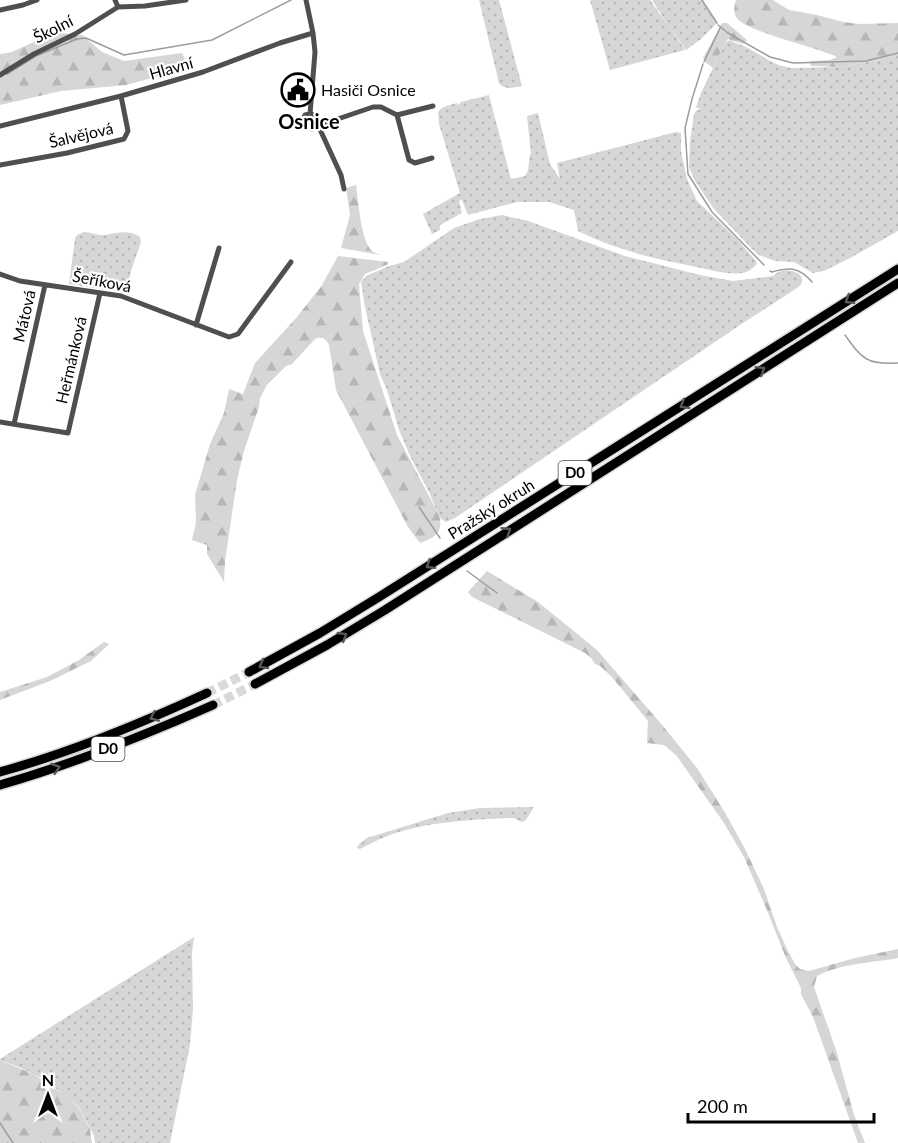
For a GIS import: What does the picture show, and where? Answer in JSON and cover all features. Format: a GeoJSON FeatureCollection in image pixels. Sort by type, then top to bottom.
{"type":"FeatureCollection","features":[{"type":"Feature","properties":{"kind":"highway","name":"Pražský okruh"},"geometry":{"type":"LineString","coordinates":[[249,672],[379,597],[898,269]]}},
{"type":"Feature","properties":{"kind":"highway","name":"Pražský okruh"},"geometry":{"type":"LineString","coordinates":[[255,684],[375,616],[898,284]]}},
{"type":"Feature","properties":{"kind":"highway","name":"D0"},"geometry":{"type":"LineString","coordinates":[[0,772],[51,756],[148,720],[207,693]]}},
{"type":"Feature","properties":{"kind":"highway","name":"D0"},"geometry":{"type":"LineString","coordinates":[[0,785],[92,755],[213,705]]}},
{"type":"Feature","properties":{"kind":"street"},"geometry":{"type":"LineString","coordinates":[[0,10],[37,0]]}},
{"type":"Feature","properties":{"kind":"street"},"geometry":{"type":"LineString","coordinates":[[115,0],[118,8]]}},
{"type":"Feature","properties":{"kind":"street"},"geometry":{"type":"LineString","coordinates":[[306,0],[315,52],[310,114]]}},
{"type":"Feature","properties":{"kind":"street","name":"Školní"},"geometry":{"type":"LineString","coordinates":[[0,75],[118,8],[181,1]]}},
{"type":"Feature","properties":{"kind":"street","name":"Hlavní"},"geometry":{"type":"LineString","coordinates":[[0,126],[121,96],[203,72],[313,33]]}},
{"type":"Feature","properties":{"kind":"street","name":"Šalvějová"},"geometry":{"type":"LineString","coordinates":[[0,165],[67,153],[124,139],[128,131],[121,96]]}},
{"type":"Feature","properties":{"kind":"street"},"geometry":{"type":"LineString","coordinates":[[344,189],[341,176],[317,123],[316,117],[310,114],[305,115],[304,126],[312,129],[317,123],[329,122],[373,108],[381,108],[397,115],[433,106]]}},
{"type":"Feature","properties":{"kind":"street"},"geometry":{"type":"LineString","coordinates":[[397,115],[408,160],[415,163],[432,158]]}},
{"type":"Feature","properties":{"kind":"street"},"geometry":{"type":"LineString","coordinates":[[196,325],[219,248]]}},
{"type":"Feature","properties":{"kind":"street","name":"Šeříková"},"geometry":{"type":"LineString","coordinates":[[0,274],[13,280],[121,296],[229,338],[238,334],[291,262]]}},
{"type":"Feature","properties":{"kind":"street","name":"Mátová"},"geometry":{"type":"LineString","coordinates":[[14,424],[45,285]]}},
{"type":"Feature","properties":{"kind":"street","name":"Heřmánková"},"geometry":{"type":"LineString","coordinates":[[14,424],[68,433],[100,293]]}},
{"type":"Feature","properties":{"kind":"street"},"geometry":{"type":"LineString","coordinates":[[0,422],[14,424]]}},
{"type":"Feature","properties":{"kind":"green space"},"geometry":{"type":"Polygon","coordinates":[[[479,0],[499,0],[522,86],[506,88],[499,83],[479,0]]]}},
{"type":"Feature","properties":{"kind":"green space"},"geometry":{"type":"Polygon","coordinates":[[[590,0],[650,0],[668,25],[652,0],[702,0],[717,23],[686,50],[669,26],[685,50],[610,70],[590,0]]]}},
{"type":"Feature","properties":{"kind":"green space"},"geometry":{"type":"Polygon","coordinates":[[[736,0],[773,0],[789,10],[843,22],[898,23],[898,56],[841,67],[811,66],[810,61],[830,60],[837,57],[767,34],[743,23],[735,14],[736,0]]]}},
{"type":"Feature","properties":{"kind":"green space"},"geometry":{"type":"Polygon","coordinates":[[[722,23],[727,23],[747,40],[743,44],[728,39],[713,68],[703,58],[722,23]]]}},
{"type":"Feature","properties":{"kind":"green space"},"geometry":{"type":"Polygon","coordinates":[[[60,33],[82,35],[102,52],[124,61],[182,53],[189,68],[126,85],[61,91],[0,105],[0,54],[12,52],[60,33]]]}},
{"type":"Feature","properties":{"kind":"green space"},"geometry":{"type":"Polygon","coordinates":[[[730,40],[773,62],[792,68],[841,67],[898,56],[898,231],[824,271],[813,273],[794,262],[775,261],[757,254],[714,209],[695,181],[689,167],[690,142],[694,114],[697,110],[701,110],[696,107],[701,93],[725,43],[730,40]]]}},
{"type":"Feature","properties":{"kind":"green space"},"geometry":{"type":"Polygon","coordinates":[[[489,95],[511,179],[525,176],[527,173],[531,153],[527,116],[538,113],[550,164],[560,179],[557,163],[676,132],[681,133],[681,151],[687,179],[697,201],[737,239],[757,264],[747,272],[719,272],[636,253],[607,244],[578,231],[574,210],[549,202],[517,202],[468,215],[462,200],[459,201],[462,213],[440,225],[440,230],[432,234],[423,214],[460,193],[439,124],[438,112],[446,106],[457,103],[458,105],[461,102],[489,95]]]}},
{"type":"Feature","properties":{"kind":"green space"},"geometry":{"type":"Polygon","coordinates":[[[356,185],[365,239],[372,251],[386,256],[341,248],[350,215],[346,188],[356,185]]]}},
{"type":"Feature","properties":{"kind":"green space"},"geometry":{"type":"Polygon","coordinates":[[[502,215],[528,221],[625,256],[700,275],[733,281],[773,276],[778,272],[790,271],[796,272],[802,279],[797,288],[446,522],[441,519],[399,430],[380,374],[361,282],[366,276],[404,262],[454,228],[480,219],[502,215]]]}},
{"type":"Feature","properties":{"kind":"green space"},"geometry":{"type":"Polygon","coordinates":[[[84,232],[102,235],[127,232],[140,237],[141,242],[126,292],[113,287],[102,289],[69,284],[75,238],[84,232]]]}},
{"type":"Feature","properties":{"kind":"green space"},"geometry":{"type":"Polygon","coordinates":[[[338,256],[388,262],[387,265],[365,274],[359,284],[363,331],[397,435],[439,515],[439,530],[430,539],[420,543],[408,527],[336,390],[329,345],[324,339],[317,338],[292,364],[286,366],[267,385],[260,398],[237,480],[224,582],[207,554],[207,545],[192,540],[196,523],[195,495],[210,444],[224,413],[229,389],[243,394],[255,363],[297,317],[322,285],[338,256]]]}},
{"type":"Feature","properties":{"kind":"green space"},"geometry":{"type":"Polygon","coordinates":[[[487,571],[538,602],[597,650],[697,768],[744,847],[764,889],[788,951],[800,969],[809,971],[898,949],[898,958],[846,966],[817,976],[814,987],[865,1143],[858,1143],[813,1017],[801,994],[801,988],[744,857],[724,823],[676,755],[664,745],[647,743],[648,721],[600,666],[585,653],[472,597],[468,592],[487,571]]]}},
{"type":"Feature","properties":{"kind":"green space"},"geometry":{"type":"Polygon","coordinates":[[[104,642],[109,644],[91,661],[50,681],[0,700],[0,692],[47,677],[79,660],[104,642]]]}},
{"type":"Feature","properties":{"kind":"green space"},"geometry":{"type":"Polygon","coordinates":[[[534,807],[526,820],[522,822],[514,818],[466,820],[432,825],[400,832],[360,849],[357,848],[367,838],[448,813],[480,808],[534,807]]]}},
{"type":"Feature","properties":{"kind":"green space"},"geometry":{"type":"Polygon","coordinates":[[[194,937],[190,1045],[170,1143],[95,1143],[94,1136],[79,1107],[47,1081],[0,1060],[0,1059],[194,937]]]}},
{"type":"Feature","properties":{"kind":"green space"},"geometry":{"type":"Polygon","coordinates":[[[0,1060],[33,1074],[65,1095],[79,1108],[90,1129],[92,1143],[0,1143],[0,1060]]]}},
{"type":"Feature","properties":{"kind":"waterway"},"geometry":{"type":"LineString","coordinates":[[7,74],[36,56],[77,39],[86,38],[124,55],[212,40],[291,0]]}},
{"type":"Feature","properties":{"kind":"waterway"},"geometry":{"type":"LineString","coordinates":[[702,0],[717,23]]}},
{"type":"Feature","properties":{"kind":"waterway"},"geometry":{"type":"LineString","coordinates":[[718,25],[770,57],[793,63],[866,61],[898,53]]}},
{"type":"Feature","properties":{"kind":"waterway"},"geometry":{"type":"LineString","coordinates":[[704,62],[720,28]]}},
{"type":"Feature","properties":{"kind":"waterway"},"geometry":{"type":"LineString","coordinates":[[703,64],[685,128],[688,174],[712,212],[764,265]]}},
{"type":"Feature","properties":{"kind":"waterway"},"geometry":{"type":"LineString","coordinates":[[770,271],[784,269],[798,271],[812,282]]}},
{"type":"Feature","properties":{"kind":"waterway"},"geometry":{"type":"LineString","coordinates":[[845,335],[866,359],[879,363],[898,363]]}},
{"type":"Feature","properties":{"kind":"waterway"},"geometry":{"type":"LineString","coordinates":[[419,507],[440,538]]}},
{"type":"Feature","properties":{"kind":"waterway"},"geometry":{"type":"LineString","coordinates":[[467,571],[497,593]]}},
{"type":"Feature","properties":{"kind":"waterway"},"geometry":{"type":"LineString","coordinates":[[0,1123],[13,1143]]}},
{"type":"Feature","properties":{"kind":"tunnel"},"geometry":{"type":"LineString","coordinates":[[207,693],[249,672]]}},
{"type":"Feature","properties":{"kind":"tunnel"},"geometry":{"type":"LineString","coordinates":[[213,705],[255,684]]}},
{"type":"Feature","properties":{"kind":"place","name":"Hasiči Osnice"},"geometry":{"type":"Point","coordinates":[298,90]}},
{"type":"Feature","properties":{"kind":"district","name":"Osnice"},"geometry":{"type":"Point","coordinates":[309,122]}}]}
